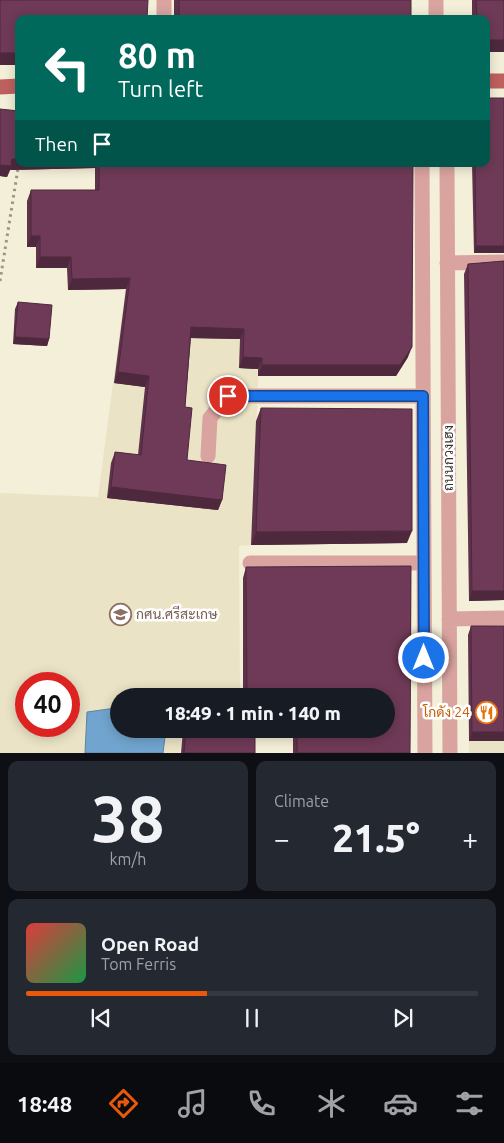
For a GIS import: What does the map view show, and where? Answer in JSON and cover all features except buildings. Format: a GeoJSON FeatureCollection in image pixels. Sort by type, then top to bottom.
{"type":"FeatureCollection","features":[{"type":"Feature","properties":{"kind":"main road"},"geometry":{"type":"LineString","coordinates":[[490,81],[504,81]]}},
{"type":"Feature","properties":{"kind":"main road"},"geometry":{"type":"LineString","coordinates":[[0,86],[15,86]]}},
{"type":"Feature","properties":{"kind":"street"},"geometry":{"type":"LineString","coordinates":[[164,0],[164,15]]}},
{"type":"Feature","properties":{"kind":"street"},"geometry":{"type":"LineString","coordinates":[[436,0],[436,15]]}},
{"type":"Feature","properties":{"kind":"street","name":"ถนนกวงเฮง"},"geometry":{"type":"LineString","coordinates":[[422,167],[425,753]]}},
{"type":"Feature","properties":{"kind":"street","name":"ถนนกวงเฮง"},"geometry":{"type":"LineString","coordinates":[[447,167],[450,753]]}},
{"type":"Feature","properties":{"kind":"street"},"geometry":{"type":"LineString","coordinates":[[447,263],[504,262]]}},
{"type":"Feature","properties":{"kind":"street"},"geometry":{"type":"LineString","coordinates":[[208,456],[210,418],[228,396],[423,396]]}},
{"type":"Feature","properties":{"kind":"street"},"geometry":{"type":"LineString","coordinates":[[250,563],[424,562]]}},
{"type":"Feature","properties":{"kind":"street"},"geometry":{"type":"LineString","coordinates":[[449,619],[504,618]]}},
{"type":"Feature","properties":{"kind":"path"},"geometry":{"type":"LineString","coordinates":[[0,281],[18,167]]}},
{"type":"Feature","properties":{"kind":"shaded area"},"geometry":{"type":"Polygon","coordinates":[[[263,268],[251,545],[239,546],[240,688],[110,688],[110,738],[181,738],[180,753],[0,753],[0,493],[98,497],[126,284],[263,268]]]}},
{"type":"Feature","properties":{"kind":"shaded area"},"geometry":{"type":"Polygon","coordinates":[[[469,741],[504,741],[504,753],[469,753],[469,741]]]}},
{"type":"Feature","properties":{"kind":"water"},"geometry":{"type":"Polygon","coordinates":[[[110,709],[110,738],[165,738],[163,753],[85,753],[87,712],[110,709]]]}},
{"type":"Feature","properties":{"kind":"place","name":"กศน.ศรีสะเกษ"},"geometry":{"type":"Point","coordinates":[120,614]}},
{"type":"Feature","properties":{"kind":"place","name":"โกดัง 24"},"geometry":{"type":"Point","coordinates":[486,712]}},
{"type":"Feature","properties":{"kind":"route"},"geometry":{"type":"LineString","coordinates":[[228,396],[423,396],[424,658]]}}]}
